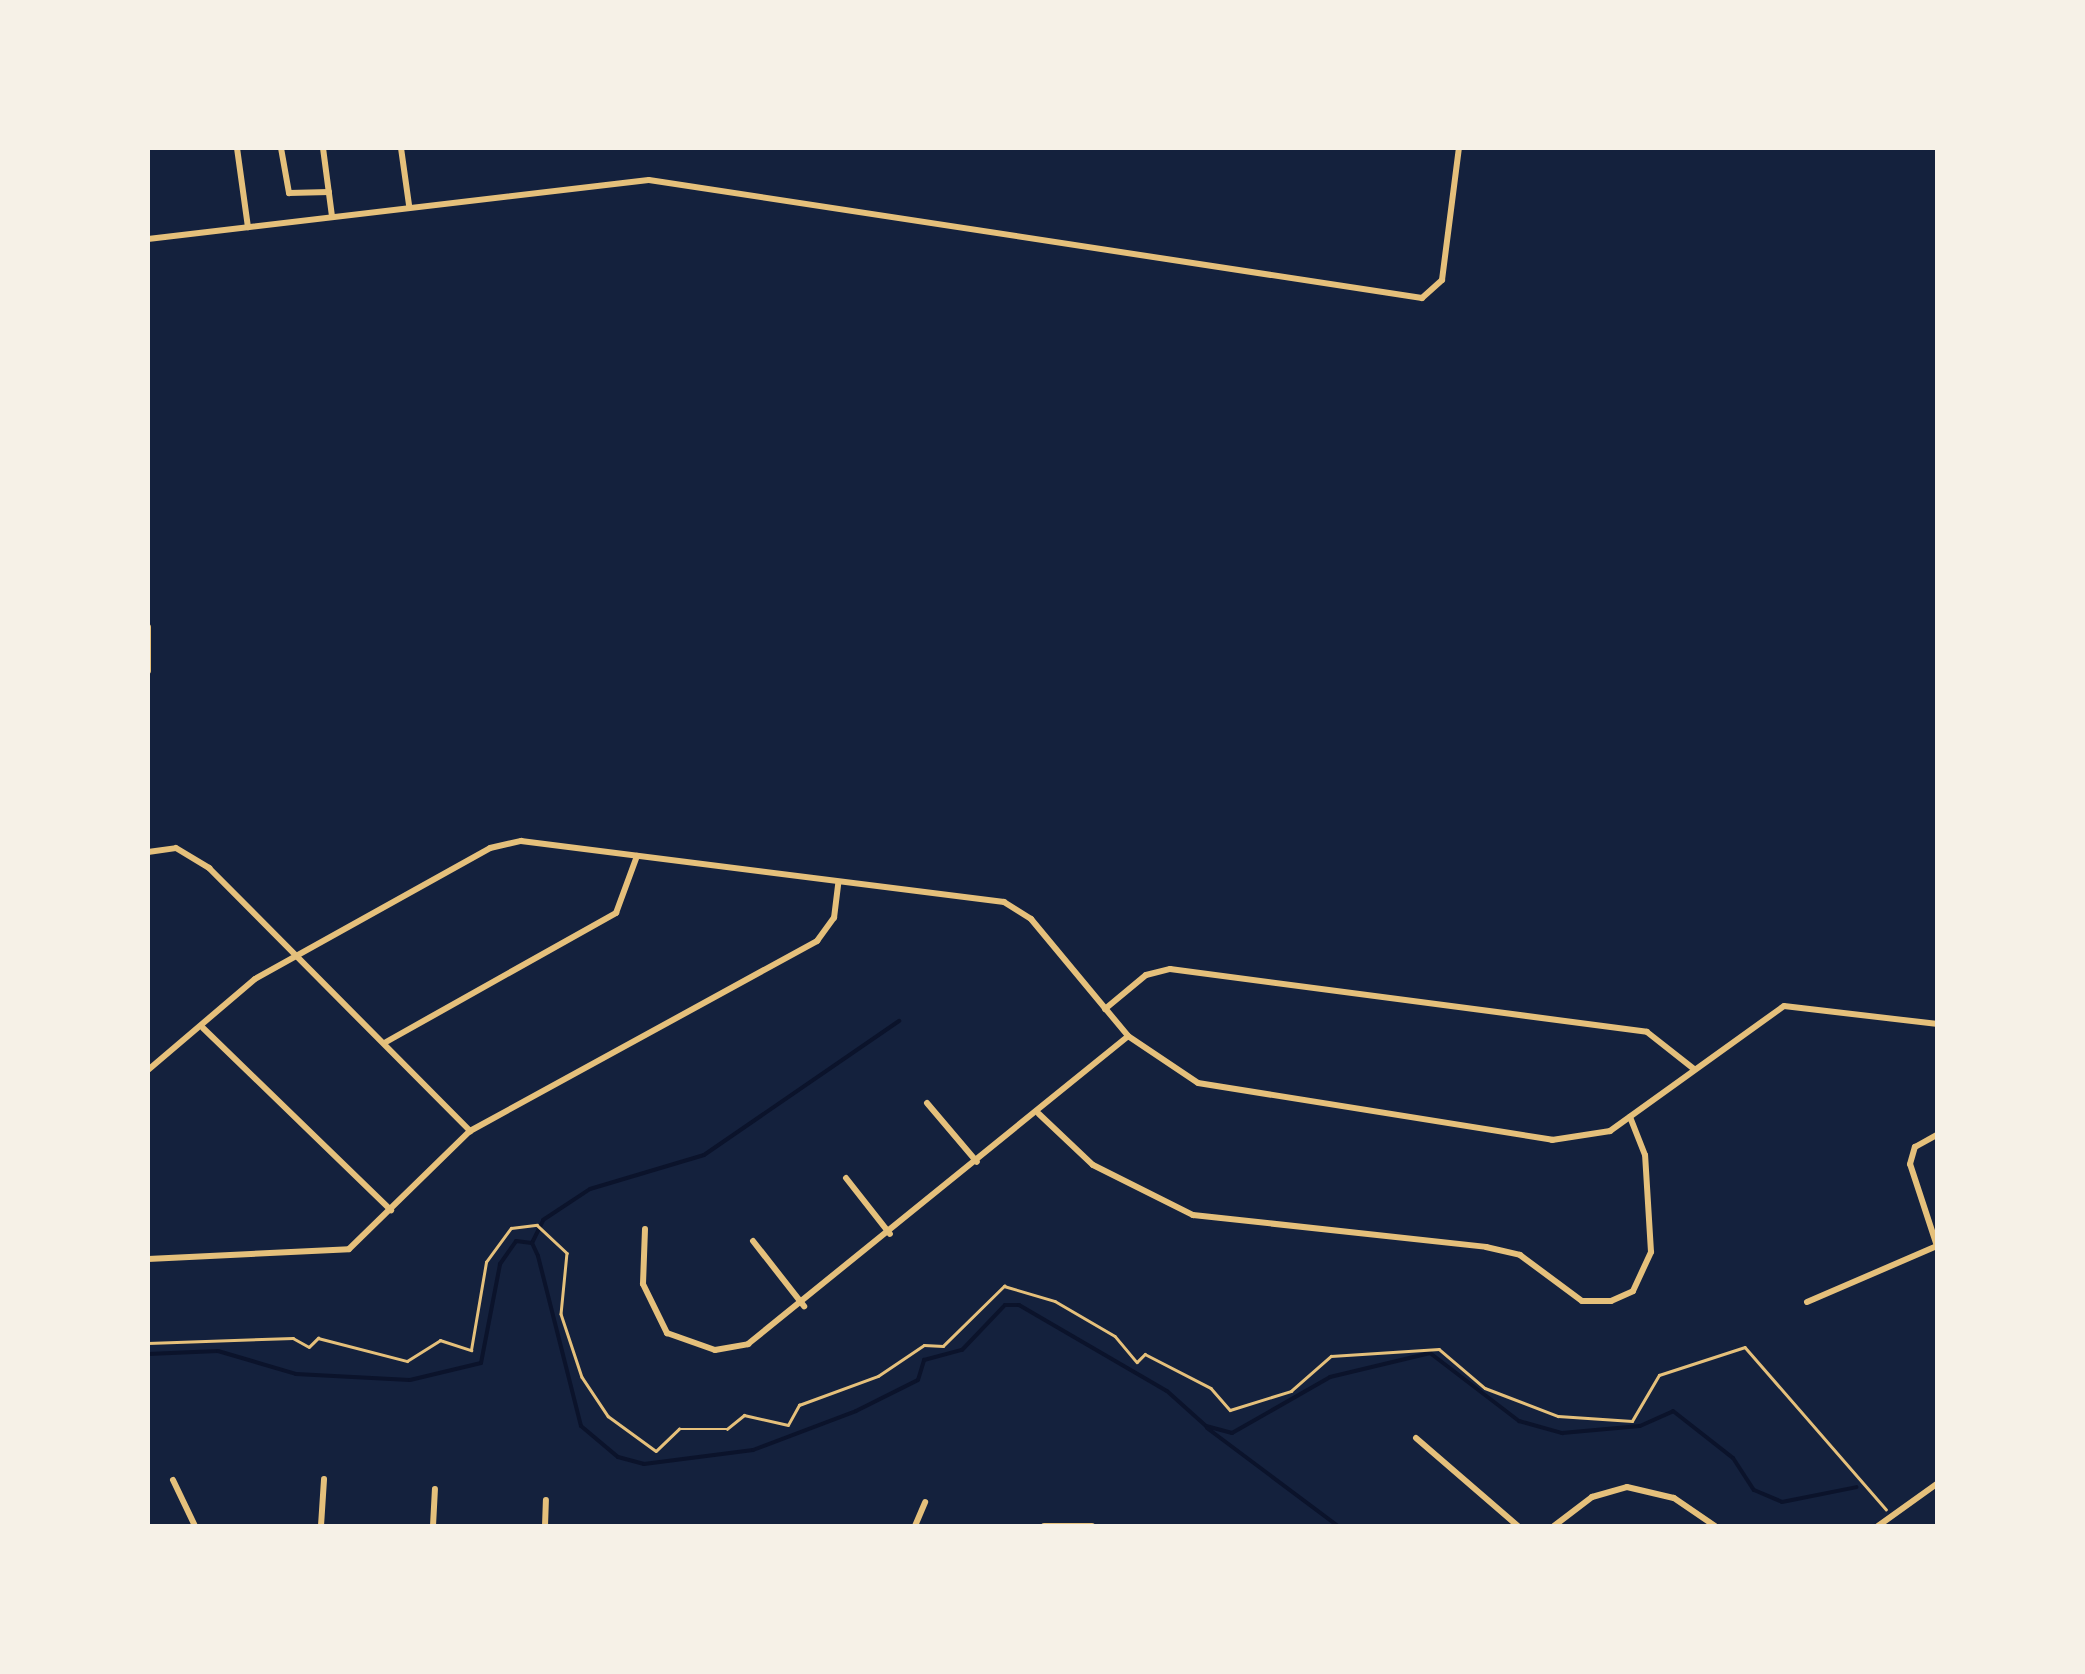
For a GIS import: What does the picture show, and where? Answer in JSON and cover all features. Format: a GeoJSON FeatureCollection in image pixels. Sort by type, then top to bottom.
{"type":"FeatureCollection","features":[{"type":"Feature","properties":{"kind":"street"},"geometry":{"type":"LineString","coordinates":[[237,148],[248,227]]}},
{"type":"Feature","properties":{"kind":"street"},"geometry":{"type":"LineString","coordinates":[[280,148],[290,192],[329,192]]}},
{"type":"Feature","properties":{"kind":"street"},"geometry":{"type":"LineString","coordinates":[[323,148],[332,216]]}},
{"type":"Feature","properties":{"kind":"street"},"geometry":{"type":"LineString","coordinates":[[400,148],[409,205]]}},
{"type":"Feature","properties":{"kind":"street"},"geometry":{"type":"LineString","coordinates":[[148,238],[649,180],[1389,296],[1429,296],[1442,280],[1460,148]]}},
{"type":"Feature","properties":{"kind":"street"},"geometry":{"type":"LineString","coordinates":[[148,627],[148,670]]}},
{"type":"Feature","properties":{"kind":"street"},"geometry":{"type":"LineString","coordinates":[[148,1070],[298,954],[512,841],[1004,902],[1031,918],[1128,1036],[1160,1063],[1238,1096],[1552,1140],[1598,1136],[1784,1006],[1938,1024]]}},
{"type":"Feature","properties":{"kind":"street"},"geometry":{"type":"LineString","coordinates":[[148,852],[194,856],[298,954],[470,1131]]}},
{"type":"Feature","properties":{"kind":"street"},"geometry":{"type":"LineString","coordinates":[[386,1042],[616,913],[637,856]]}},
{"type":"Feature","properties":{"kind":"street"},"geometry":{"type":"LineString","coordinates":[[148,1259],[334,1254],[363,1241],[470,1131],[810,946],[834,918],[838,883]]}},
{"type":"Feature","properties":{"kind":"street"},"geometry":{"type":"LineString","coordinates":[[1105,1009],[1146,974],[1170,969],[1646,1032],[1694,1069]]}},
{"type":"Feature","properties":{"kind":"street"},"geometry":{"type":"LineString","coordinates":[[204,1028],[391,1210]]}},
{"type":"Feature","properties":{"kind":"street"},"geometry":{"type":"LineString","coordinates":[[646,1229],[644,1284],[667,1333],[684,1343],[748,1344],[804,1306],[1128,1036]]}},
{"type":"Feature","properties":{"kind":"street"},"geometry":{"type":"LineString","coordinates":[[926,1103],[977,1162]]}},
{"type":"Feature","properties":{"kind":"street"},"geometry":{"type":"LineString","coordinates":[[1038,1114],[1093,1165],[1193,1215],[1486,1247],[1520,1256],[1582,1300],[1611,1301],[1632,1291],[1651,1252],[1645,1155],[1630,1117]]}},
{"type":"Feature","properties":{"kind":"street"},"geometry":{"type":"LineString","coordinates":[[1807,1302],[1937,1247],[1910,1164],[1915,1147],[1938,1134]]}},
{"type":"Feature","properties":{"kind":"street"},"geometry":{"type":"LineString","coordinates":[[846,1178],[890,1234]]}},
{"type":"Feature","properties":{"kind":"street"},"geometry":{"type":"LineString","coordinates":[[753,1241],[804,1306]]}},
{"type":"Feature","properties":{"kind":"street"},"geometry":{"type":"LineString","coordinates":[[1416,1438],[1518,1526]]}},
{"type":"Feature","properties":{"kind":"street"},"geometry":{"type":"LineString","coordinates":[[321,1526],[324,1479]]}},
{"type":"Feature","properties":{"kind":"street"},"geometry":{"type":"LineString","coordinates":[[174,1480],[195,1526]]}},
{"type":"Feature","properties":{"kind":"street"},"geometry":{"type":"LineString","coordinates":[[1878,1526],[1938,1483]]}},
{"type":"Feature","properties":{"kind":"street"},"geometry":{"type":"LineString","coordinates":[[1554,1526],[1592,1497],[1627,1487],[1674,1498],[1715,1526]]}},
{"type":"Feature","properties":{"kind":"street"},"geometry":{"type":"LineString","coordinates":[[433,1526],[436,1489]]}},
{"type":"Feature","properties":{"kind":"street"},"geometry":{"type":"LineString","coordinates":[[545,1526],[546,1500]]}},
{"type":"Feature","properties":{"kind":"street"},"geometry":{"type":"LineString","coordinates":[[915,1526],[925,1502]]}},
{"type":"Feature","properties":{"kind":"street"},"geometry":{"type":"LineString","coordinates":[[1044,1526],[1092,1526]]}},
{"type":"Feature","properties":{"kind":"path"},"geometry":{"type":"LineString","coordinates":[[148,1343],[294,1338],[309,1348],[318,1338],[407,1361],[440,1340],[471,1350],[486,1262],[511,1228],[537,1225],[541,1238],[567,1253],[561,1314],[582,1377],[608,1416],[656,1452],[679,1428],[727,1429],[744,1416],[788,1425],[799,1405],[878,1376],[924,1344],[943,1346],[1004,1286],[1055,1300],[1115,1336],[1137,1362],[1145,1354],[1211,1388],[1230,1410],[1291,1391],[1331,1356],[1439,1349],[1485,1388],[1558,1416],[1632,1421],[1659,1376],[1745,1347],[1891,1514]]}},
{"type":"Feature","properties":{"kind":"waterway"},"geometry":{"type":"LineString","coordinates":[[532,1243],[543,1220],[590,1189],[704,1155],[899,1021]]}},
{"type":"Feature","properties":{"kind":"waterway"},"geometry":{"type":"LineString","coordinates":[[148,1354],[218,1351],[296,1374],[410,1380],[481,1363],[500,1264],[516,1241],[532,1243],[538,1256],[581,1426],[618,1457],[644,1464],[753,1450],[856,1411],[918,1380],[924,1360],[962,1350],[1005,1305],[1019,1305],[1167,1391],[1206,1426],[1232,1433],[1330,1377],[1430,1353],[1519,1421],[1562,1433],[1640,1426],[1673,1411],[1733,1458],[1754,1490],[1782,1502],[1857,1487]]}},
{"type":"Feature","properties":{"kind":"waterway"},"geometry":{"type":"LineString","coordinates":[[1207,1428],[1338,1526]]}}]}
